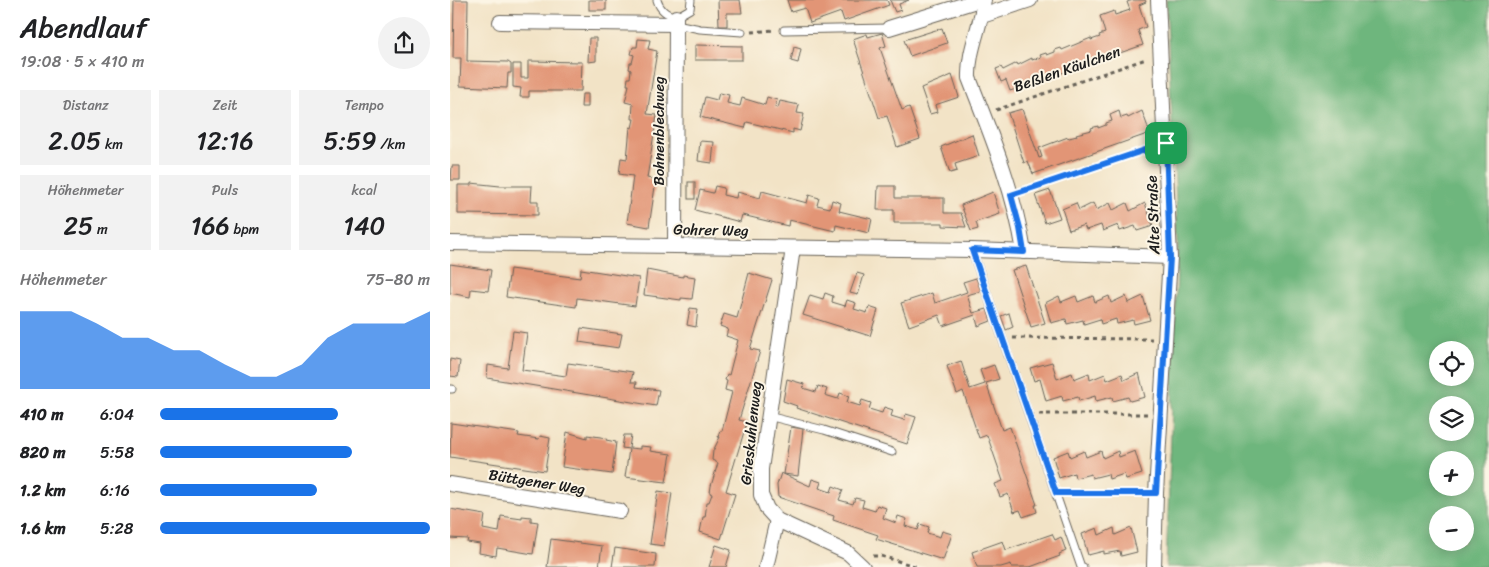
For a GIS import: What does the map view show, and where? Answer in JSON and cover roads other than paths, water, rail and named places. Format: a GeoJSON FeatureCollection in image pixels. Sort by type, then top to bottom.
{"type":"FeatureCollection","features":[{"type":"Feature","properties":{"kind":"street"},"geometry":{"type":"LineString","coordinates":[[888,28],[979,0]]}},
{"type":"Feature","properties":{"kind":"street"},"geometry":{"type":"LineString","coordinates":[[984,0],[982,16],[969,61],[969,78],[1011,195],[1024,252]]}},
{"type":"Feature","properties":{"kind":"street"},"geometry":{"type":"LineString","coordinates":[[982,16],[1030,0]]}},
{"type":"Feature","properties":{"kind":"street","name":"Alte Straße"},"geometry":{"type":"LineString","coordinates":[[1154,567],[1156,493],[1170,257],[1158,0]]}},
{"type":"Feature","properties":{"kind":"street"},"geometry":{"type":"LineString","coordinates":[[500,22],[676,20]]}},
{"type":"Feature","properties":{"kind":"street","name":"Bohnenblechweg"},"geometry":{"type":"LineString","coordinates":[[675,246],[676,20]]}},
{"type":"Feature","properties":{"kind":"street","name":"Gohrer Weg"},"geometry":{"type":"LineString","coordinates":[[450,243],[972,250],[1170,257]]}},
{"type":"Feature","properties":{"kind":"street","name":"Grieskuhlenweg"},"geometry":{"type":"LineString","coordinates":[[776,520],[767,509],[761,495],[760,469],[793,248]]}},
{"type":"Feature","properties":{"kind":"street","name":"Büttgener Weg"},"geometry":{"type":"LineString","coordinates":[[450,484],[620,511]]}},
{"type":"Feature","properties":{"kind":"street"},"geometry":{"type":"LineString","coordinates":[[766,567],[776,520],[848,553],[863,566]]}},
{"type":"Feature","properties":{"kind":"lane"},"geometry":{"type":"LineString","coordinates":[[658,0],[661,9],[676,20],[700,29],[742,32]]}},
{"type":"Feature","properties":{"kind":"lane"},"geometry":{"type":"LineString","coordinates":[[676,20],[690,9],[691,0]]}},
{"type":"Feature","properties":{"kind":"lane"},"geometry":{"type":"LineString","coordinates":[[784,30],[888,28]]}},
{"type":"Feature","properties":{"kind":"lane"},"geometry":{"type":"LineString","coordinates":[[972,250],[1082,567]]}},
{"type":"Feature","properties":{"kind":"lane"},"geometry":{"type":"LineString","coordinates":[[768,416],[824,430],[892,452]]}}]}
